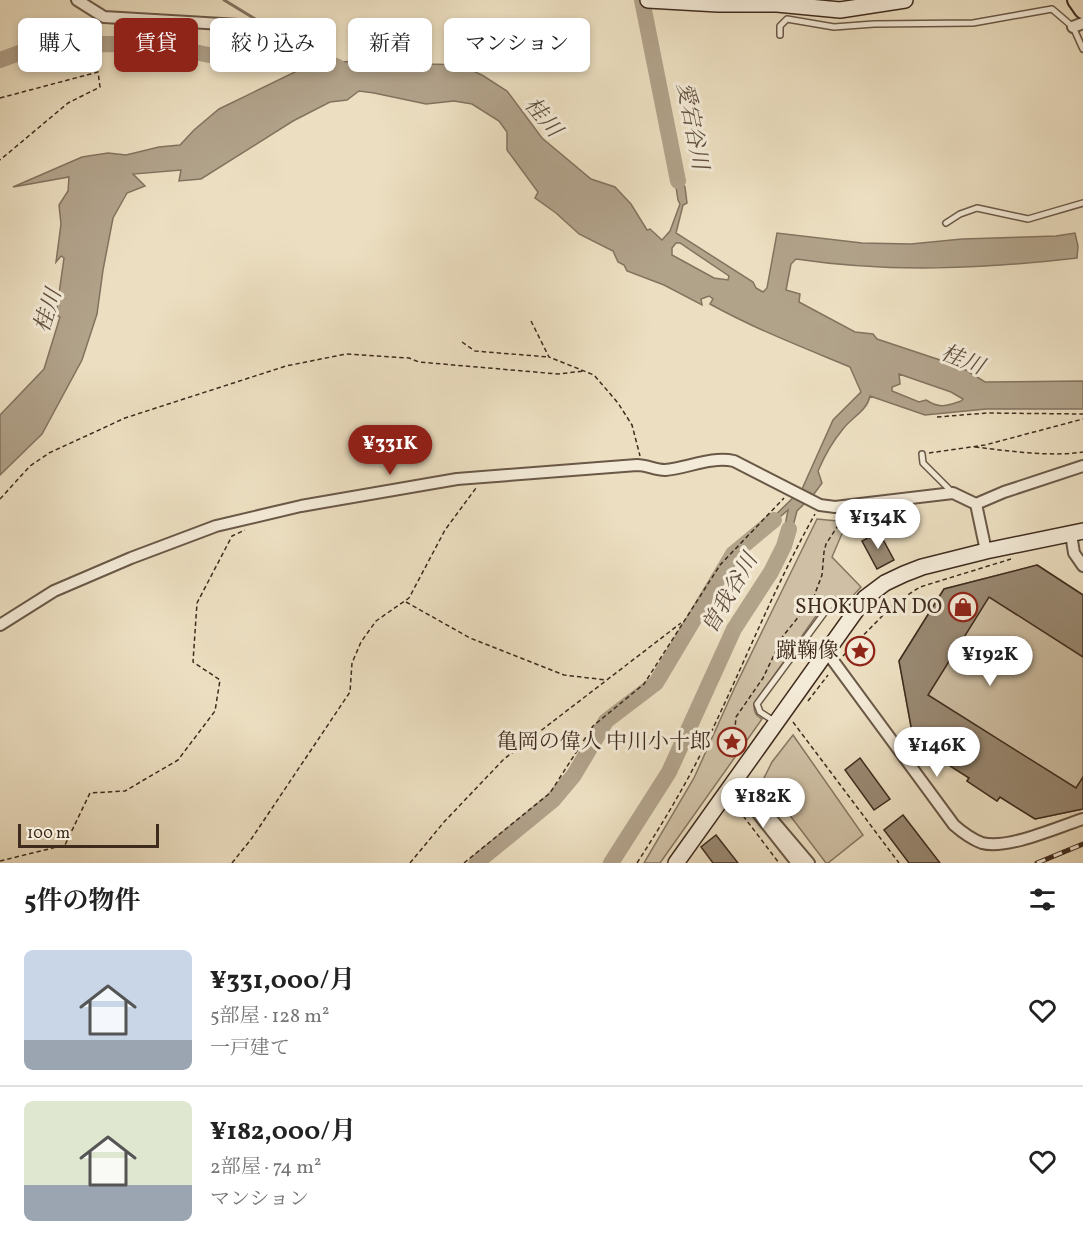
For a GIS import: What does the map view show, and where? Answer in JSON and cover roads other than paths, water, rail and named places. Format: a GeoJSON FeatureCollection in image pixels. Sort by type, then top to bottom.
{"type":"FeatureCollection","features":[{"type":"Feature","properties":{"kind":"main road"},"geometry":{"type":"LineString","coordinates":[[1077,0],[1083,10]]}},
{"type":"Feature","properties":{"kind":"street"},"geometry":{"type":"LineString","coordinates":[[76,0],[104,17],[210,23]]}},
{"type":"Feature","properties":{"kind":"street"},"geometry":{"type":"LineString","coordinates":[[652,0],[718,4],[776,2],[840,10],[905,0]]}},
{"type":"Feature","properties":{"kind":"street"},"geometry":{"type":"LineString","coordinates":[[0,625],[54,591],[130,558],[216,526],[301,506],[457,479],[643,465],[656,470],[722,458],[734,461],[817,504],[835,507],[953,493],[976,504],[1004,492],[1083,466]]}},
{"type":"Feature","properties":{"kind":"street"},"geometry":{"type":"LineString","coordinates":[[976,504],[986,551]]}},
{"type":"Feature","properties":{"kind":"street"},"geometry":{"type":"LineString","coordinates":[[680,861],[736,777],[865,598],[885,583],[904,574],[986,551],[1077,532],[1074,554],[1083,566]]}},
{"type":"Feature","properties":{"kind":"street"},"geometry":{"type":"LineString","coordinates":[[826,651],[954,825],[962,832],[981,842],[1000,844],[1083,819]]}},
{"type":"Feature","properties":{"kind":"street"},"geometry":{"type":"LineString","coordinates":[[736,777],[740,791],[797,863]]}},
{"type":"Feature","properties":{"kind":"street"},"geometry":{"type":"LineString","coordinates":[[736,777],[809,863]]}},
{"type":"Feature","properties":{"kind":"lane"},"geometry":{"type":"LineString","coordinates":[[780,34],[780,26],[788,19],[834,27],[973,23],[1052,9],[1078,25],[1083,49]]}},
{"type":"Feature","properties":{"kind":"lane"},"geometry":{"type":"LineString","coordinates":[[840,10],[855,25]]}},
{"type":"Feature","properties":{"kind":"lane"},"geometry":{"type":"LineString","coordinates":[[946,223],[960,214],[977,208],[1028,219],[1083,203]]}},
{"type":"Feature","properties":{"kind":"lane"},"geometry":{"type":"LineString","coordinates":[[922,454],[922,463],[953,493]]}},
{"type":"Feature","properties":{"kind":"lane"},"geometry":{"type":"LineString","coordinates":[[775,722],[759,712],[757,704],[833,601],[838,600],[855,612]]}},
{"type":"Feature","properties":{"kind":"waterway"},"geometry":{"type":"LineString","coordinates":[[224,0],[253,18]]}},
{"type":"Feature","properties":{"kind":"waterway","name":"愛宕谷川"},"geometry":{"type":"LineString","coordinates":[[642,0],[678,181]]}},
{"type":"Feature","properties":{"kind":"waterway"},"geometry":{"type":"LineString","coordinates":[[0,60],[41,45],[160,45],[209,55],[322,60],[338,67]]}},
{"type":"Feature","properties":{"kind":"waterway"},"geometry":{"type":"LineString","coordinates":[[476,863],[553,800],[574,775],[606,721],[656,683],[733,554],[774,520]]}},
{"type":"Feature","properties":{"kind":"waterway","name":"曽我谷川"},"geometry":{"type":"LineString","coordinates":[[611,863],[669,772],[734,629],[771,572],[784,546],[789,529]]}},
{"type":"Feature","properties":{"kind":"railway"},"geometry":{"type":"LineString","coordinates":[[1037,863],[1083,844]]}},
{"type":"Feature","properties":{"kind":"place","name":"SHOKUPAN DO"},"geometry":{"type":"Point","coordinates":[963,607]}},
{"type":"Feature","properties":{"kind":"place","name":"蹴鞠像"},"geometry":{"type":"Point","coordinates":[860,651]}},
{"type":"Feature","properties":{"kind":"place","name":"亀岡の偉人 中川小十郎"},"geometry":{"type":"Point","coordinates":[732,742]}},
{"type":"Feature","properties":{"kind":"water label","name":"桂川"},"geometry":{"type":"Point","coordinates":[542,118]}},
{"type":"Feature","properties":{"kind":"water label","name":"桂川"},"geometry":{"type":"Point","coordinates":[49,311]}},
{"type":"Feature","properties":{"kind":"water label","name":"桂川"},"geometry":{"type":"Point","coordinates":[962,361]}}]}
